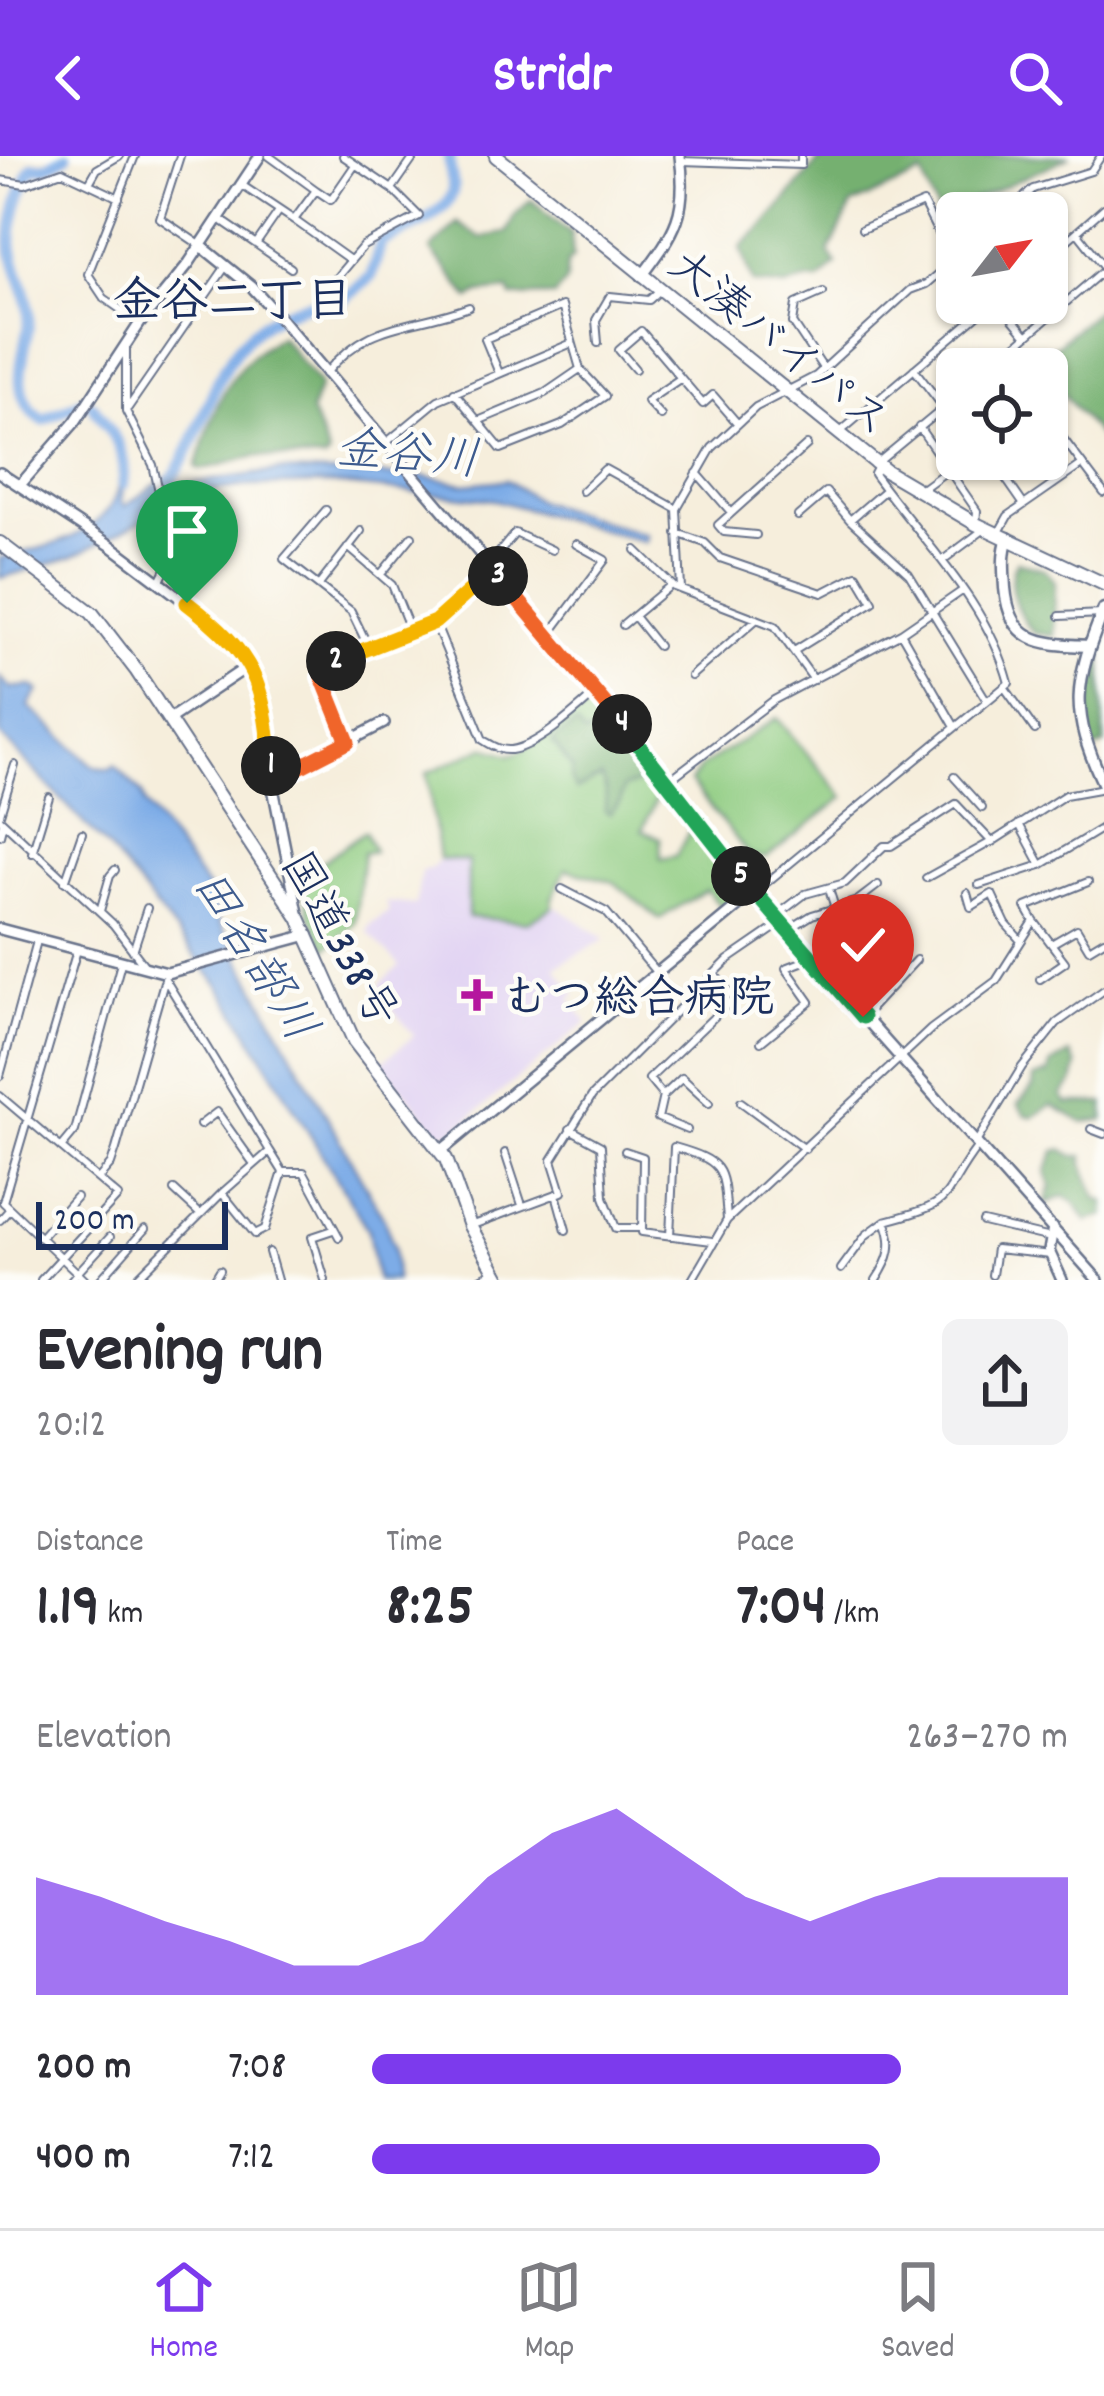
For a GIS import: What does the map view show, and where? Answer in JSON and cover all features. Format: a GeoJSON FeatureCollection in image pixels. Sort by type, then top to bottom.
{"type":"FeatureCollection","features":[{"type":"Feature","properties":{"kind":"highway","name":"大湊バイパス"},"geometry":{"type":"LineString","coordinates":[[500,157],[877,465],[992,532],[1104,584]]}},
{"type":"Feature","properties":{"kind":"highway","name":"国道338号"},"geometry":{"type":"LineString","coordinates":[[6,547],[92,614],[114,638],[299,918],[354,1042],[441,1151],[470,1226],[497,1276]]}},
{"type":"Feature","properties":{"kind":"main road"},"geometry":{"type":"LineString","coordinates":[[992,532],[1004,548],[1006,603],[1018,629],[1038,642],[1089,646]]}},
{"type":"Feature","properties":{"kind":"main road"},"geometry":{"type":"LineString","coordinates":[[1103,611],[1083,666],[1078,711],[1083,737],[1103,779]]}},
{"type":"Feature","properties":{"kind":"street"},"geometry":{"type":"LineString","coordinates":[[89,183],[97,169],[119,156]]}},
{"type":"Feature","properties":{"kind":"street"},"geometry":{"type":"LineString","coordinates":[[135,156],[88,274],[104,298],[140,323]]}},
{"type":"Feature","properties":{"kind":"street"},"geometry":{"type":"LineString","coordinates":[[180,156],[160,218],[226,265],[275,312],[596,693],[754,893],[1098,1280]]}},
{"type":"Feature","properties":{"kind":"street"},"geometry":{"type":"LineString","coordinates":[[20,485],[75,422],[140,323],[265,156],[331,200],[368,156]]}},
{"type":"Feature","properties":{"kind":"street"},"geometry":{"type":"LineString","coordinates":[[326,290],[363,246],[419,215],[392,189],[343,156]]}},
{"type":"Feature","properties":{"kind":"street"},"geometry":{"type":"LineString","coordinates":[[392,189],[415,156]]}},
{"type":"Feature","properties":{"kind":"street"},"geometry":{"type":"LineString","coordinates":[[642,276],[669,242],[681,214],[680,158],[801,165],[801,156]]}},
{"type":"Feature","properties":{"kind":"street"},"geometry":{"type":"LineString","coordinates":[[1030,192],[1091,171],[1103,159]]}},
{"type":"Feature","properties":{"kind":"street"},"geometry":{"type":"LineString","coordinates":[[0,179],[25,184],[62,171],[119,198]]}},
{"type":"Feature","properties":{"kind":"street"},"geometry":{"type":"LineString","coordinates":[[241,184],[351,261]]}},
{"type":"Feature","properties":{"kind":"street"},"geometry":{"type":"LineString","coordinates":[[294,220],[316,190]]}},
{"type":"Feature","properties":{"kind":"street"},"geometry":{"type":"LineString","coordinates":[[862,229],[923,202],[936,229]]}},
{"type":"Feature","properties":{"kind":"street"},"geometry":{"type":"LineString","coordinates":[[1068,239],[1104,208]]}},
{"type":"Feature","properties":{"kind":"street"},"geometry":{"type":"LineString","coordinates":[[256,244],[279,211]]}},
{"type":"Feature","properties":{"kind":"street"},"geometry":{"type":"LineString","coordinates":[[218,218],[290,268]]}},
{"type":"Feature","properties":{"kind":"street"},"geometry":{"type":"LineString","coordinates":[[1011,348],[1104,268],[1076,232]]}},
{"type":"Feature","properties":{"kind":"street"},"geometry":{"type":"LineString","coordinates":[[126,411],[226,265]]}},
{"type":"Feature","properties":{"kind":"street"},"geometry":{"type":"LineString","coordinates":[[681,589],[677,509],[712,448],[756,407],[789,393],[824,368],[910,290],[936,275]]}},
{"type":"Feature","properties":{"kind":"street"},"geometry":{"type":"LineString","coordinates":[[598,343],[596,320],[610,296],[649,301],[660,290]]}},
{"type":"Feature","properties":{"kind":"street"},"geometry":{"type":"LineString","coordinates":[[823,292],[796,304],[793,323],[824,368]]}},
{"type":"Feature","properties":{"kind":"street"},"geometry":{"type":"LineString","coordinates":[[454,392],[501,449],[562,425],[605,396],[580,369],[562,306],[485,339],[499,373]]}},
{"type":"Feature","properties":{"kind":"street"},"geometry":{"type":"LineString","coordinates":[[325,374],[338,358],[376,332],[469,307]]}},
{"type":"Feature","properties":{"kind":"street"},"geometry":{"type":"LineString","coordinates":[[838,434],[969,324]]}},
{"type":"Feature","properties":{"kind":"street"},"geometry":{"type":"LineString","coordinates":[[1015,324],[1026,335]]}},
{"type":"Feature","properties":{"kind":"street"},"geometry":{"type":"LineString","coordinates":[[635,369],[619,350],[641,332],[703,404],[713,395],[738,424]]}},
{"type":"Feature","properties":{"kind":"street"},"geometry":{"type":"LineString","coordinates":[[384,445],[437,400],[572,343]]}},
{"type":"Feature","properties":{"kind":"street"},"geometry":{"type":"LineString","coordinates":[[126,345],[126,411],[156,480],[171,559],[159,583]]}},
{"type":"Feature","properties":{"kind":"street"},"geometry":{"type":"LineString","coordinates":[[478,421],[544,393],[580,369]]}},
{"type":"Feature","properties":{"kind":"street"},"geometry":{"type":"LineString","coordinates":[[914,369],[936,398]]}},
{"type":"Feature","properties":{"kind":"street"},"geometry":{"type":"LineString","coordinates":[[662,416],[647,401],[680,378]]}},
{"type":"Feature","properties":{"kind":"street"},"geometry":{"type":"LineString","coordinates":[[441,1151],[1009,683],[1000,650],[963,590],[874,474],[877,465],[936,415]]}},
{"type":"Feature","properties":{"kind":"street"},"geometry":{"type":"LineString","coordinates":[[920,428],[936,451]]}},
{"type":"Feature","properties":{"kind":"street"},"geometry":{"type":"LineString","coordinates":[[756,535],[719,529],[730,511],[807,445]]}},
{"type":"Feature","properties":{"kind":"street"},"geometry":{"type":"LineString","coordinates":[[1068,448],[1104,493]]}},
{"type":"Feature","properties":{"kind":"street"},"geometry":{"type":"LineString","coordinates":[[943,560],[992,532],[1080,466]]}},
{"type":"Feature","properties":{"kind":"street"},"geometry":{"type":"LineString","coordinates":[[582,491],[605,469],[677,509]]}},
{"type":"Feature","properties":{"kind":"street"},"geometry":{"type":"LineString","coordinates":[[0,473],[110,545],[220,628],[250,665],[265,711],[272,781],[299,918]]}},
{"type":"Feature","properties":{"kind":"street"},"geometry":{"type":"LineString","coordinates":[[697,473],[730,511]]}},
{"type":"Feature","properties":{"kind":"street"},"geometry":{"type":"LineString","coordinates":[[917,492],[936,479]]}},
{"type":"Feature","properties":{"kind":"street"},"geometry":{"type":"LineString","coordinates":[[956,480],[992,532]]}},
{"type":"Feature","properties":{"kind":"street"},"geometry":{"type":"LineString","coordinates":[[1007,480],[1024,505]]}},
{"type":"Feature","properties":{"kind":"street"},"geometry":{"type":"LineString","coordinates":[[1051,480],[1054,484]]}},
{"type":"Feature","properties":{"kind":"street"},"geometry":{"type":"LineString","coordinates":[[850,520],[885,490]]}},
{"type":"Feature","properties":{"kind":"street"},"geometry":{"type":"LineString","coordinates":[[798,516],[826,492],[909,574],[987,701]]}},
{"type":"Feature","properties":{"kind":"street"},"geometry":{"type":"LineString","coordinates":[[326,510],[284,559],[355,615],[369,648]]}},
{"type":"Feature","properties":{"kind":"street"},"geometry":{"type":"LineString","coordinates":[[318,586],[361,531]]}},
{"type":"Feature","properties":{"kind":"street"},"geometry":{"type":"LineString","coordinates":[[348,742],[323,671],[435,622],[491,568],[515,533],[551,550]]}},
{"type":"Feature","properties":{"kind":"street"},"geometry":{"type":"LineString","coordinates":[[677,533],[705,542],[720,558],[822,593],[857,575],[873,602],[794,650]]}},
{"type":"Feature","properties":{"kind":"street"},"geometry":{"type":"LineString","coordinates":[[381,574],[412,536]]}},
{"type":"Feature","properties":{"kind":"street"},"geometry":{"type":"LineString","coordinates":[[548,635],[605,560],[575,544]]}},
{"type":"Feature","properties":{"kind":"street"},"geometry":{"type":"LineString","coordinates":[[348,547],[392,585],[411,632]]}},
{"type":"Feature","properties":{"kind":"street"},"geometry":{"type":"LineString","coordinates":[[636,550],[671,585],[775,626],[814,680]]}},
{"type":"Feature","properties":{"kind":"street"},"geometry":{"type":"LineString","coordinates":[[623,625],[671,585]]}},
{"type":"Feature","properties":{"kind":"street"},"geometry":{"type":"LineString","coordinates":[[668,781],[774,700],[901,633],[963,590]]}},
{"type":"Feature","properties":{"kind":"street"},"geometry":{"type":"LineString","coordinates":[[1060,616],[1103,611]]}},
{"type":"Feature","properties":{"kind":"street"},"geometry":{"type":"LineString","coordinates":[[633,615],[658,646]]}},
{"type":"Feature","properties":{"kind":"street"},"geometry":{"type":"LineString","coordinates":[[691,676],[758,618]]}},
{"type":"Feature","properties":{"kind":"street"},"geometry":{"type":"LineString","coordinates":[[435,622],[483,740],[501,749],[517,749],[558,725],[596,693]]}},
{"type":"Feature","properties":{"kind":"street"},"geometry":{"type":"LineString","coordinates":[[901,633],[955,727]]}},
{"type":"Feature","properties":{"kind":"street"},"geometry":{"type":"LineString","coordinates":[[168,720],[250,665]]}},
{"type":"Feature","properties":{"kind":"street"},"geometry":{"type":"LineString","coordinates":[[1005,688],[1035,730]]}},
{"type":"Feature","properties":{"kind":"street"},"geometry":{"type":"LineString","coordinates":[[272,781],[384,723]]}},
{"type":"Feature","properties":{"kind":"street"},"geometry":{"type":"LineString","coordinates":[[0,835],[15,765]]}},
{"type":"Feature","properties":{"kind":"street"},"geometry":{"type":"LineString","coordinates":[[954,777],[982,808]]}},
{"type":"Feature","properties":{"kind":"street"},"geometry":{"type":"LineString","coordinates":[[926,878],[1065,795],[1103,779]]}},
{"type":"Feature","properties":{"kind":"street"},"geometry":{"type":"LineString","coordinates":[[470,1226],[562,1192],[552,1160],[592,1096],[728,960],[782,923],[805,893],[845,883],[884,846],[891,846],[968,793]]}},
{"type":"Feature","properties":{"kind":"street"},"geometry":{"type":"LineString","coordinates":[[32,854],[50,797]]}},
{"type":"Feature","properties":{"kind":"street"},"geometry":{"type":"LineString","coordinates":[[956,804],[992,842]]}},
{"type":"Feature","properties":{"kind":"street"},"geometry":{"type":"LineString","coordinates":[[1,818],[32,854],[100,912],[146,967]]}},
{"type":"Feature","properties":{"kind":"street"},"geometry":{"type":"LineString","coordinates":[[1019,824],[1041,865]]}},
{"type":"Feature","properties":{"kind":"street"},"geometry":{"type":"LineString","coordinates":[[979,884],[1041,865],[1104,827]]}},
{"type":"Feature","properties":{"kind":"street"},"geometry":{"type":"LineString","coordinates":[[65,883],[82,833]]}},
{"type":"Feature","properties":{"kind":"street"},"geometry":{"type":"LineString","coordinates":[[100,912],[115,870]]}},
{"type":"Feature","properties":{"kind":"street"},"geometry":{"type":"LineString","coordinates":[[1040,979],[1065,962],[1026,907],[1088,882]]}},
{"type":"Feature","properties":{"kind":"street"},"geometry":{"type":"LineString","coordinates":[[782,923],[857,901],[878,885]]}},
{"type":"Feature","properties":{"kind":"street"},"geometry":{"type":"LineString","coordinates":[[562,889],[606,912],[658,974]]}},
{"type":"Feature","properties":{"kind":"street"},"geometry":{"type":"LineString","coordinates":[[830,889],[835,908]]}},
{"type":"Feature","properties":{"kind":"street"},"geometry":{"type":"LineString","coordinates":[[967,893],[971,907],[992,894],[1006,924],[1022,941]]}},
{"type":"Feature","properties":{"kind":"street"},"geometry":{"type":"LineString","coordinates":[[133,951],[147,908]]}},
{"type":"Feature","properties":{"kind":"street"},"geometry":{"type":"LineString","coordinates":[[692,1280],[727,1220],[931,1029],[996,981],[1034,921]]}},
{"type":"Feature","properties":{"kind":"street"},"geometry":{"type":"LineString","coordinates":[[761,1042],[810,1002],[785,968],[886,922]]}},
{"type":"Feature","properties":{"kind":"street"},"geometry":{"type":"LineString","coordinates":[[0,929],[166,976],[283,1172],[265,1229],[255,1234],[222,1193]]}},
{"type":"Feature","properties":{"kind":"street"},"geometry":{"type":"LineString","coordinates":[[1052,943],[1077,929],[1089,949],[1104,940]]}},
{"type":"Feature","properties":{"kind":"street"},"geometry":{"type":"LineString","coordinates":[[166,976],[308,935]]}},
{"type":"Feature","properties":{"kind":"street"},"geometry":{"type":"LineString","coordinates":[[0,1076],[37,940]]}},
{"type":"Feature","properties":{"kind":"street"},"geometry":{"type":"LineString","coordinates":[[77,950],[3,1202],[74,1276],[86,1280]]}},
{"type":"Feature","properties":{"kind":"street"},"geometry":{"type":"LineString","coordinates":[[863,1017],[916,960]]}},
{"type":"Feature","properties":{"kind":"street"},"geometry":{"type":"LineString","coordinates":[[61,1148],[75,1130],[121,963]]}},
{"type":"Feature","properties":{"kind":"street"},"geometry":{"type":"LineString","coordinates":[[663,1096],[649,1079],[734,998],[715,975]]}},
{"type":"Feature","properties":{"kind":"street"},"geometry":{"type":"LineString","coordinates":[[99,1178],[111,1164],[166,976]]}},
{"type":"Feature","properties":{"kind":"street"},"geometry":{"type":"LineString","coordinates":[[841,1269],[866,1235],[885,1221],[929,1210],[951,1193],[1022,1066],[1058,1024],[1104,990]]}},
{"type":"Feature","properties":{"kind":"street"},"geometry":{"type":"LineString","coordinates":[[0,1035],[11,1038]]}},
{"type":"Feature","properties":{"kind":"street"},"geometry":{"type":"LineString","coordinates":[[687,1130],[658,1118],[663,1096],[682,1078],[709,1102]]}},
{"type":"Feature","properties":{"kind":"street"},"geometry":{"type":"LineString","coordinates":[[0,1096],[118,1196],[41,1280]]}},
{"type":"Feature","properties":{"kind":"street"},"geometry":{"type":"LineString","coordinates":[[741,1102],[805,1149]]}},
{"type":"Feature","properties":{"kind":"street"},"geometry":{"type":"LineString","coordinates":[[200,1126],[217,1112],[254,1163]]}},
{"type":"Feature","properties":{"kind":"street"},"geometry":{"type":"LineString","coordinates":[[570,1129],[601,1146],[604,1197],[616,1228],[641,1228]]}},
{"type":"Feature","properties":{"kind":"street"},"geometry":{"type":"LineString","coordinates":[[1091,1129],[1104,1134]]}},
{"type":"Feature","properties":{"kind":"street"},"geometry":{"type":"LineString","coordinates":[[670,1236],[674,1147],[711,1157],[724,1172],[727,1220]]}},
{"type":"Feature","properties":{"kind":"street"},"geometry":{"type":"LineString","coordinates":[[135,1280],[270,1151]]}},
{"type":"Feature","properties":{"kind":"street"},"geometry":{"type":"LineString","coordinates":[[625,1151],[643,1156],[642,1232],[712,1241]]}},
{"type":"Feature","properties":{"kind":"street"},"geometry":{"type":"LineString","coordinates":[[505,1153],[522,1205]]}},
{"type":"Feature","properties":{"kind":"street"},"geometry":{"type":"LineString","coordinates":[[283,1172],[304,1172],[336,1233],[312,1237],[325,1280]]}},
{"type":"Feature","properties":{"kind":"street"},"geometry":{"type":"LineString","coordinates":[[174,1190],[200,1214]]}},
{"type":"Feature","properties":{"kind":"street"},"geometry":{"type":"LineString","coordinates":[[556,1194],[566,1230]]}},
{"type":"Feature","properties":{"kind":"street"},"geometry":{"type":"LineString","coordinates":[[40,1238],[76,1197]]}},
{"type":"Feature","properties":{"kind":"street"},"geometry":{"type":"LineString","coordinates":[[0,1220],[9,1210]]}},
{"type":"Feature","properties":{"kind":"street"},"geometry":{"type":"LineString","coordinates":[[876,1280],[886,1265],[892,1238],[885,1221]]}},
{"type":"Feature","properties":{"kind":"street"},"geometry":{"type":"LineString","coordinates":[[983,1222],[1052,1233]]}},
{"type":"Feature","properties":{"kind":"street"},"geometry":{"type":"LineString","coordinates":[[100,1280],[145,1228]]}},
{"type":"Feature","properties":{"kind":"street"},"geometry":{"type":"LineString","coordinates":[[1052,1233],[1051,1255],[1062,1280]]}},
{"type":"Feature","properties":{"kind":"street"},"geometry":{"type":"LineString","coordinates":[[74,1276],[110,1237]]}},
{"type":"Feature","properties":{"kind":"street"},"geometry":{"type":"LineString","coordinates":[[992,1275],[996,1249],[1051,1255]]}},
{"type":"Feature","properties":{"kind":"street"},"geometry":{"type":"LineString","coordinates":[[269,1252],[277,1280]]}},
{"type":"Feature","properties":{"kind":"street"},"geometry":{"type":"LineString","coordinates":[[214,1280],[220,1270]]}},
{"type":"Feature","properties":{"kind":"street"},"geometry":{"type":"LineString","coordinates":[[479,1280],[497,1276]]}},
{"type":"Feature","properties":{"kind":"shaded area","name":"むつ総合病院"},"geometry":{"type":"Polygon","coordinates":[[[439,859],[467,861],[468,917],[528,922],[555,906],[606,939],[555,967],[576,994],[570,999],[587,1022],[451,1133],[438,1132],[381,1063],[414,1036],[379,992],[381,983],[400,966],[367,932],[389,911],[386,902],[416,905],[421,871],[432,868],[439,859]]]}},
{"type":"Feature","properties":{"kind":"green space"},"geometry":{"type":"Polygon","coordinates":[[[823,156],[1071,156],[992,192],[936,192],[936,209],[922,174],[852,205],[829,252],[836,264],[818,281],[785,287],[753,283],[741,247],[823,156]]]}},
{"type":"Feature","properties":{"kind":"green space"},"geometry":{"type":"Polygon","coordinates":[[[531,200],[571,233],[573,257],[567,263],[566,282],[554,296],[512,297],[509,290],[479,293],[470,299],[431,250],[457,223],[482,238],[507,232],[514,216],[531,200]]]}},
{"type":"Feature","properties":{"kind":"green space"},"geometry":{"type":"Polygon","coordinates":[[[1104,304],[1104,443],[1068,399],[1068,348],[1053,348],[1104,304]]]}},
{"type":"Feature","properties":{"kind":"green space"},"geometry":{"type":"Polygon","coordinates":[[[280,336],[320,385],[311,411],[329,456],[324,460],[256,456],[201,470],[196,467],[216,409],[234,376],[280,336]]]}},
{"type":"Feature","properties":{"kind":"green space"},"geometry":{"type":"Polygon","coordinates":[[[1017,561],[1044,569],[1055,581],[1054,636],[1034,633],[1017,608],[1011,579],[1017,561]]]}},
{"type":"Feature","properties":{"kind":"green space"},"geometry":{"type":"Polygon","coordinates":[[[1101,642],[1104,745],[1093,750],[1087,695],[1101,642]]]}},
{"type":"Feature","properties":{"kind":"green space"},"geometry":{"type":"Polygon","coordinates":[[[593,707],[661,788],[642,831],[660,838],[661,859],[676,856],[692,826],[737,887],[737,898],[723,909],[706,890],[659,919],[614,882],[566,869],[552,898],[553,907],[528,922],[468,917],[468,861],[439,859],[427,773],[485,747],[510,755],[519,752],[593,707]]]}},
{"type":"Feature","properties":{"kind":"green space"},"geometry":{"type":"Polygon","coordinates":[[[777,718],[844,797],[766,858],[749,855],[690,782],[701,767],[777,718]]]}},
{"type":"Feature","properties":{"kind":"green space"},"geometry":{"type":"Polygon","coordinates":[[[576,725],[585,735],[594,732],[642,776],[636,784],[624,787],[610,814],[605,811],[601,777],[576,790],[572,768],[552,741],[576,725]]]}},
{"type":"Feature","properties":{"kind":"green space"},"geometry":{"type":"Polygon","coordinates":[[[365,831],[374,851],[363,853],[355,923],[326,949],[310,916],[300,878],[365,831]]]}},
{"type":"Feature","properties":{"kind":"green space"},"geometry":{"type":"Polygon","coordinates":[[[1070,1054],[1077,1066],[1073,1083],[1062,1095],[1067,1103],[1104,1103],[1104,1120],[1082,1122],[1052,1105],[1033,1117],[1024,1114],[1018,1104],[1033,1087],[1034,1078],[1049,1073],[1051,1064],[1070,1054]]]}},
{"type":"Feature","properties":{"kind":"green space"},"geometry":{"type":"Polygon","coordinates":[[[1055,1151],[1083,1156],[1097,1198],[1104,1201],[1104,1216],[1087,1221],[1064,1196],[1045,1204],[1051,1186],[1046,1172],[1055,1151]]]}},
{"type":"Feature","properties":{"kind":"water"},"geometry":{"type":"Polygon","coordinates":[[[126,469],[121,502],[125,506],[168,476],[177,485],[278,471],[428,477],[464,484],[507,480],[538,501],[647,535],[645,542],[495,500],[330,484],[245,486],[195,493],[72,557],[0,578],[0,558],[61,542],[90,527],[113,501],[126,469]]]}},
{"type":"Feature","properties":{"kind":"water"},"geometry":{"type":"Polygon","coordinates":[[[0,677],[10,688],[32,686],[39,691],[29,706],[95,767],[115,765],[142,794],[217,901],[214,913],[384,1219],[394,1248],[396,1280],[377,1280],[368,1230],[221,988],[110,850],[0,735],[0,677]]]}},
{"type":"Feature","properties":{"kind":"waterway"},"geometry":{"type":"LineString","coordinates":[[66,156],[46,167],[33,167],[14,218],[12,249],[29,313],[21,384],[31,409],[43,420],[84,401]]}},
{"type":"Feature","properties":{"kind":"waterway","name":"金谷川"},"geometry":{"type":"LineString","coordinates":[[162,493],[243,342],[288,311],[314,304],[335,306],[371,277],[381,242],[421,223],[447,202],[453,189],[450,156]]}},
{"type":"Feature","properties":{"kind":"waterway"},"geometry":{"type":"LineString","coordinates":[[93,406],[121,452],[123,484]]}},
{"type":"Feature","properties":{"kind":"place","name":"むつ総合病院"},"geometry":{"type":"Point","coordinates":[477,995]}},
{"type":"Feature","properties":{"kind":"district","name":"金谷二丁目"},"geometry":{"type":"Point","coordinates":[233,298]}},
{"type":"Feature","properties":{"kind":"route"},"geometry":{"type":"LineString","coordinates":[[187,603],[220,628],[250,665],[265,711],[272,781],[348,742],[322,677],[327,667],[435,622],[493,570],[668,781],[747,885],[863,1017]]}},
{"type":"Feature","properties":{"kind":"water label","name":"田名部川"},"geometry":{"type":"Point","coordinates":[257,954]}}]}
